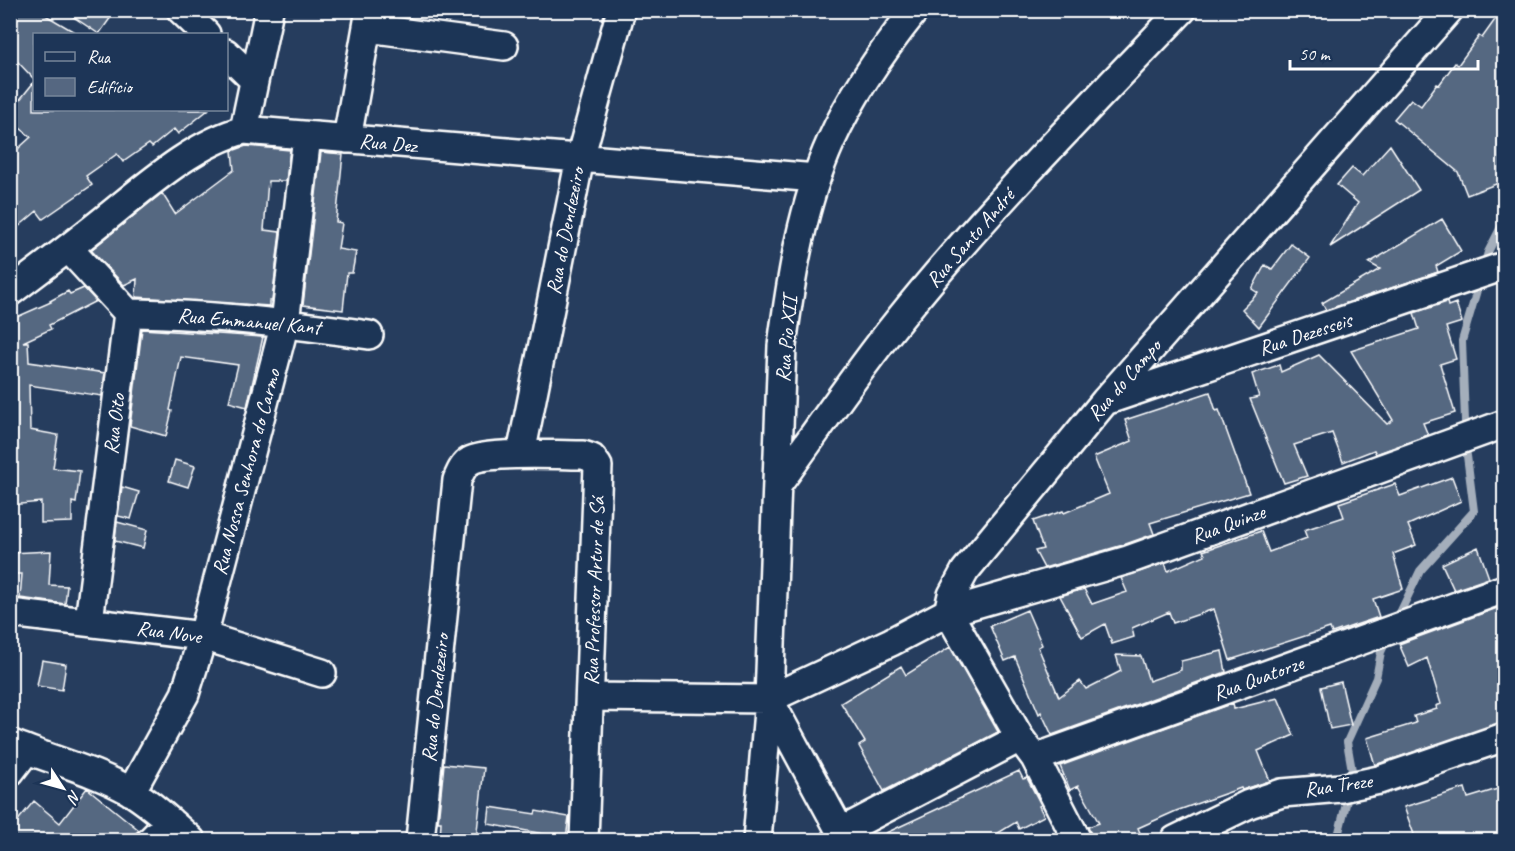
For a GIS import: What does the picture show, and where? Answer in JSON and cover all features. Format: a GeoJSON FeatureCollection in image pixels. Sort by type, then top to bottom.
{"type":"FeatureCollection","features":[{"type":"Feature","properties":{"kind":"street"},"geometry":{"type":"LineString","coordinates":[[181,10],[205,33]]}},
{"type":"Feature","properties":{"kind":"street"},"geometry":{"type":"LineString","coordinates":[[244,130],[269,10]]}},
{"type":"Feature","properties":{"kind":"street","name":"Rua do Dendezeiro"},"geometry":{"type":"LineString","coordinates":[[521,454],[580,158],[621,10]]}},
{"type":"Feature","properties":{"kind":"street","name":"Rua Pio XII"},"geometry":{"type":"LineString","coordinates":[[757,840],[770,699],[783,346],[787,307],[799,245],[816,178],[831,141],[851,101],[887,45],[915,10]]}},
{"type":"Feature","properties":{"kind":"street","name":"Rua Santo André"},"geometry":{"type":"LineString","coordinates":[[779,483],[896,323],[942,268],[990,213],[1182,10]]}},
{"type":"Feature","properties":{"kind":"street","name":"Rua do Campo"},"geometry":{"type":"LineString","coordinates":[[948,612],[952,595],[965,572],[1105,401],[1449,10]]}},
{"type":"Feature","properties":{"kind":"street"},"geometry":{"type":"LineString","coordinates":[[347,139],[369,19],[504,46]]}},
{"type":"Feature","properties":{"kind":"street"},"geometry":{"type":"LineString","coordinates":[[228,56],[254,80]]}},
{"type":"Feature","properties":{"kind":"street","name":"Rua Dez"},"geometry":{"type":"LineString","coordinates":[[10,292],[147,186],[187,158],[223,137],[244,130],[816,178]]}},
{"type":"Feature","properties":{"kind":"street","name":"Rua Nossa Senhora do Carmo"},"geometry":{"type":"LineString","coordinates":[[131,792],[185,694],[203,636],[285,323],[307,136]]}},
{"type":"Feature","properties":{"kind":"street"},"geometry":{"type":"LineString","coordinates":[[68,248],[128,313]]}},
{"type":"Feature","properties":{"kind":"street","name":"Rua Dezesseis"},"geometry":{"type":"LineString","coordinates":[[1105,401],[1499,268]]}},
{"type":"Feature","properties":{"kind":"street","name":"Rua Emmanuel Kant"},"geometry":{"type":"LineString","coordinates":[[128,313],[184,314],[285,323],[369,335]]}},
{"type":"Feature","properties":{"kind":"street","name":"Rua Oito"},"geometry":{"type":"LineString","coordinates":[[90,621],[128,313]]}},
{"type":"Feature","properties":{"kind":"street","name":"Rua Quinze"},"geometry":{"type":"LineString","coordinates":[[948,612],[1128,560],[1498,427]]}},
{"type":"Feature","properties":{"kind":"street","name":"Rua Professor Artur de Sá"},"geometry":{"type":"LineString","coordinates":[[478,457],[521,454],[583,455],[592,458],[598,466],[584,840]]}},
{"type":"Feature","properties":{"kind":"street","name":"Rua do Dendezeiro"},"geometry":{"type":"LineString","coordinates":[[420,840],[457,480],[465,465],[478,457]]}},
{"type":"Feature","properties":{"kind":"street","name":"Rua Quatorze"},"geometry":{"type":"LineString","coordinates":[[843,836],[1028,748],[1350,644],[1504,590]]}},
{"type":"Feature","properties":{"kind":"street"},"geometry":{"type":"LineString","coordinates":[[590,697],[770,699],[891,642],[948,612],[1028,748],[1077,840]]}},
{"type":"Feature","properties":{"kind":"street","name":"Rua Nove"},"geometry":{"type":"LineString","coordinates":[[10,613],[203,636],[322,673]]}},
{"type":"Feature","properties":{"kind":"street"},"geometry":{"type":"LineString","coordinates":[[770,699],[843,836]]}},
{"type":"Feature","properties":{"kind":"street","name":"Rua Treze"},"geometry":{"type":"LineString","coordinates":[[1175,840],[1249,804],[1282,793],[1341,788],[1379,780],[1504,737]]}},
{"type":"Feature","properties":{"kind":"street"},"geometry":{"type":"LineString","coordinates":[[10,772],[19,746],[131,792],[191,840]]}},
{"type":"Feature","properties":{"kind":"street"},"geometry":{"type":"LineString","coordinates":[[151,840],[170,821]]}},
{"type":"Feature","properties":{"kind":"building"},"geometry":{"type":"Polygon","coordinates":[[[18,10],[37,10],[76,33],[33,33],[33,78],[18,62],[10,58],[10,24],[18,10]]]}},
{"type":"Feature","properties":{"kind":"building"},"geometry":{"type":"Polygon","coordinates":[[[63,10],[116,10],[98,33],[63,10]]]}},
{"type":"Feature","properties":{"kind":"building"},"geometry":{"type":"Polygon","coordinates":[[[1504,10],[1504,181],[1467,195],[1458,172],[1394,119],[1411,99],[1421,106],[1455,63],[1458,65],[1479,36],[1482,38],[1504,10]]]}},
{"type":"Feature","properties":{"kind":"building"},"geometry":{"type":"Polygon","coordinates":[[[33,83],[33,111],[207,111],[178,134],[174,129],[152,147],[149,144],[123,162],[117,154],[86,176],[92,185],[43,219],[37,211],[10,234],[10,156],[31,137],[10,120],[10,112],[33,83]]]}},
{"type":"Feature","properties":{"kind":"building"},"geometry":{"type":"Polygon","coordinates":[[[1390,145],[1419,190],[1330,247],[1358,203],[1337,185],[1352,168],[1362,176],[1390,145]]]}},
{"type":"Feature","properties":{"kind":"building"},"geometry":{"type":"Polygon","coordinates":[[[246,146],[290,150],[286,181],[268,181],[264,230],[280,232],[272,301],[269,301],[269,306],[136,297],[137,279],[124,285],[91,250],[162,193],[175,214],[234,170],[232,151],[246,146]]]}},
{"type":"Feature","properties":{"kind":"building"},"geometry":{"type":"Polygon","coordinates":[[[321,152],[343,154],[336,222],[342,223],[338,249],[356,252],[352,273],[347,273],[343,310],[303,305],[321,152]]]}},
{"type":"Feature","properties":{"kind":"building"},"geometry":{"type":"Polygon","coordinates":[[[1442,219],[1461,251],[1436,266],[1438,272],[1326,310],[1322,303],[1380,269],[1369,263],[1442,219]]]}},
{"type":"Feature","properties":{"kind":"building"},"geometry":{"type":"Polygon","coordinates":[[[1291,244],[1310,258],[1259,327],[1242,309],[1258,293],[1252,289],[1265,265],[1272,269],[1291,244]]]}},
{"type":"Feature","properties":{"kind":"building"},"geometry":{"type":"Polygon","coordinates":[[[84,288],[96,301],[49,325],[51,329],[23,342],[28,342],[29,362],[105,373],[102,396],[29,385],[30,430],[58,435],[53,468],[80,471],[76,503],[72,502],[72,522],[41,523],[41,502],[10,505],[10,320],[51,302],[68,291],[70,294],[84,288]]]}},
{"type":"Feature","properties":{"kind":"building"},"geometry":{"type":"Polygon","coordinates":[[[1447,302],[1448,306],[1456,303],[1462,322],[1446,327],[1456,359],[1440,364],[1455,413],[1423,423],[1428,435],[1376,454],[1374,450],[1343,462],[1332,433],[1294,445],[1307,476],[1284,483],[1250,399],[1259,397],[1252,374],[1279,365],[1281,372],[1319,355],[1387,424],[1393,420],[1351,351],[1419,329],[1414,313],[1447,302]]]}},
{"type":"Feature","properties":{"kind":"building"},"geometry":{"type":"Polygon","coordinates":[[[142,329],[263,337],[247,407],[229,402],[238,365],[181,357],[166,436],[130,426],[142,329]]]}},
{"type":"Feature","properties":{"kind":"building"},"geometry":{"type":"Polygon","coordinates":[[[1210,392],[1216,411],[1219,410],[1249,493],[1150,523],[1154,534],[1044,568],[1035,551],[1043,549],[1033,521],[1063,511],[1064,513],[1109,494],[1094,457],[1132,441],[1125,420],[1210,392]]]}},
{"type":"Feature","properties":{"kind":"building"},"geometry":{"type":"Polygon","coordinates":[[[175,460],[195,466],[188,487],[169,481],[175,460]]]}},
{"type":"Feature","properties":{"kind":"building"},"geometry":{"type":"Polygon","coordinates":[[[1452,477],[1461,501],[1408,525],[1416,545],[1393,554],[1403,589],[1373,599],[1379,617],[1332,633],[1330,628],[1230,660],[1214,609],[1173,623],[1169,612],[1132,628],[1134,637],[1112,644],[1105,624],[1082,637],[1060,596],[1084,589],[1092,604],[1127,592],[1121,578],[1165,563],[1168,571],[1205,555],[1203,551],[1261,531],[1269,552],[1307,538],[1304,530],[1344,517],[1339,503],[1395,484],[1400,496],[1452,477]]]}},
{"type":"Feature","properties":{"kind":"building"},"geometry":{"type":"Polygon","coordinates":[[[122,487],[139,492],[131,519],[118,516],[122,487]]]}},
{"type":"Feature","properties":{"kind":"building"},"geometry":{"type":"Polygon","coordinates":[[[117,522],[147,530],[143,548],[115,541],[117,522]]]}},
{"type":"Feature","properties":{"kind":"building"},"geometry":{"type":"Polygon","coordinates":[[[1478,547],[1489,578],[1454,590],[1442,564],[1478,547]]]}},
{"type":"Feature","properties":{"kind":"building"},"geometry":{"type":"Polygon","coordinates":[[[51,551],[49,585],[67,586],[65,604],[20,598],[22,574],[10,574],[10,553],[51,551]]]}},
{"type":"Feature","properties":{"kind":"building"},"geometry":{"type":"Polygon","coordinates":[[[1500,607],[1504,619],[1504,722],[1375,765],[1367,738],[1416,723],[1414,716],[1437,709],[1436,706],[1441,704],[1427,658],[1409,667],[1399,644],[1500,607]]]}},
{"type":"Feature","properties":{"kind":"building"},"geometry":{"type":"Polygon","coordinates":[[[1027,610],[1042,645],[1038,647],[1059,697],[1080,681],[1086,689],[1121,671],[1116,655],[1141,656],[1149,681],[1181,670],[1181,661],[1222,651],[1226,672],[1052,735],[1041,712],[1039,714],[1015,657],[1005,661],[990,626],[1027,610]]]}},
{"type":"Feature","properties":{"kind":"building"},"geometry":{"type":"Polygon","coordinates":[[[950,647],[998,732],[884,791],[859,746],[865,742],[841,703],[901,666],[906,675],[950,647]]]}},
{"type":"Feature","properties":{"kind":"building"},"geometry":{"type":"Polygon","coordinates":[[[42,660],[66,664],[62,690],[37,686],[42,660]]]}},
{"type":"Feature","properties":{"kind":"building"},"geometry":{"type":"Polygon","coordinates":[[[1341,682],[1351,725],[1330,729],[1321,687],[1341,682]]]}},
{"type":"Feature","properties":{"kind":"building"},"geometry":{"type":"Polygon","coordinates":[[[1278,698],[1294,735],[1258,751],[1270,781],[1242,790],[1241,788],[1176,811],[1138,828],[1143,840],[1093,840],[1088,827],[1099,823],[1078,786],[1070,790],[1060,766],[1233,703],[1234,709],[1278,698]]]}},
{"type":"Feature","properties":{"kind":"building"},"geometry":{"type":"Polygon","coordinates":[[[444,764],[484,768],[476,840],[440,840],[441,822],[438,822],[444,764]]]}},
{"type":"Feature","properties":{"kind":"building"},"geometry":{"type":"Polygon","coordinates":[[[1019,771],[1023,779],[1027,778],[1044,816],[1019,829],[1016,822],[987,840],[871,840],[1019,771]]]}},
{"type":"Feature","properties":{"kind":"building"},"geometry":{"type":"Polygon","coordinates":[[[1504,787],[1504,840],[1416,840],[1404,807],[1465,788],[1468,798],[1504,787]]]}},
{"type":"Feature","properties":{"kind":"building"},"geometry":{"type":"Polygon","coordinates":[[[87,788],[139,830],[129,840],[10,840],[10,830],[34,801],[60,823],[87,788]]]}},
{"type":"Feature","properties":{"kind":"building"},"geometry":{"type":"Polygon","coordinates":[[[490,807],[535,814],[536,811],[569,817],[566,838],[488,824],[490,807]]]}},
{"type":"Feature","properties":{"kind":"waterway"},"geometry":{"type":"LineString","coordinates":[[1484,266],[1488,252],[1504,221]]}},
{"type":"Feature","properties":{"kind":"waterway"},"geometry":{"type":"LineString","coordinates":[[1396,621],[1420,571],[1474,511],[1466,448],[1462,341],[1480,280]]}},
{"type":"Feature","properties":{"kind":"waterway"},"geometry":{"type":"LineString","coordinates":[[1352,781],[1347,742],[1376,678],[1381,652],[1387,639]]}},
{"type":"Feature","properties":{"kind":"waterway"},"geometry":{"type":"LineString","coordinates":[[1337,840],[1349,792]]}}]}
